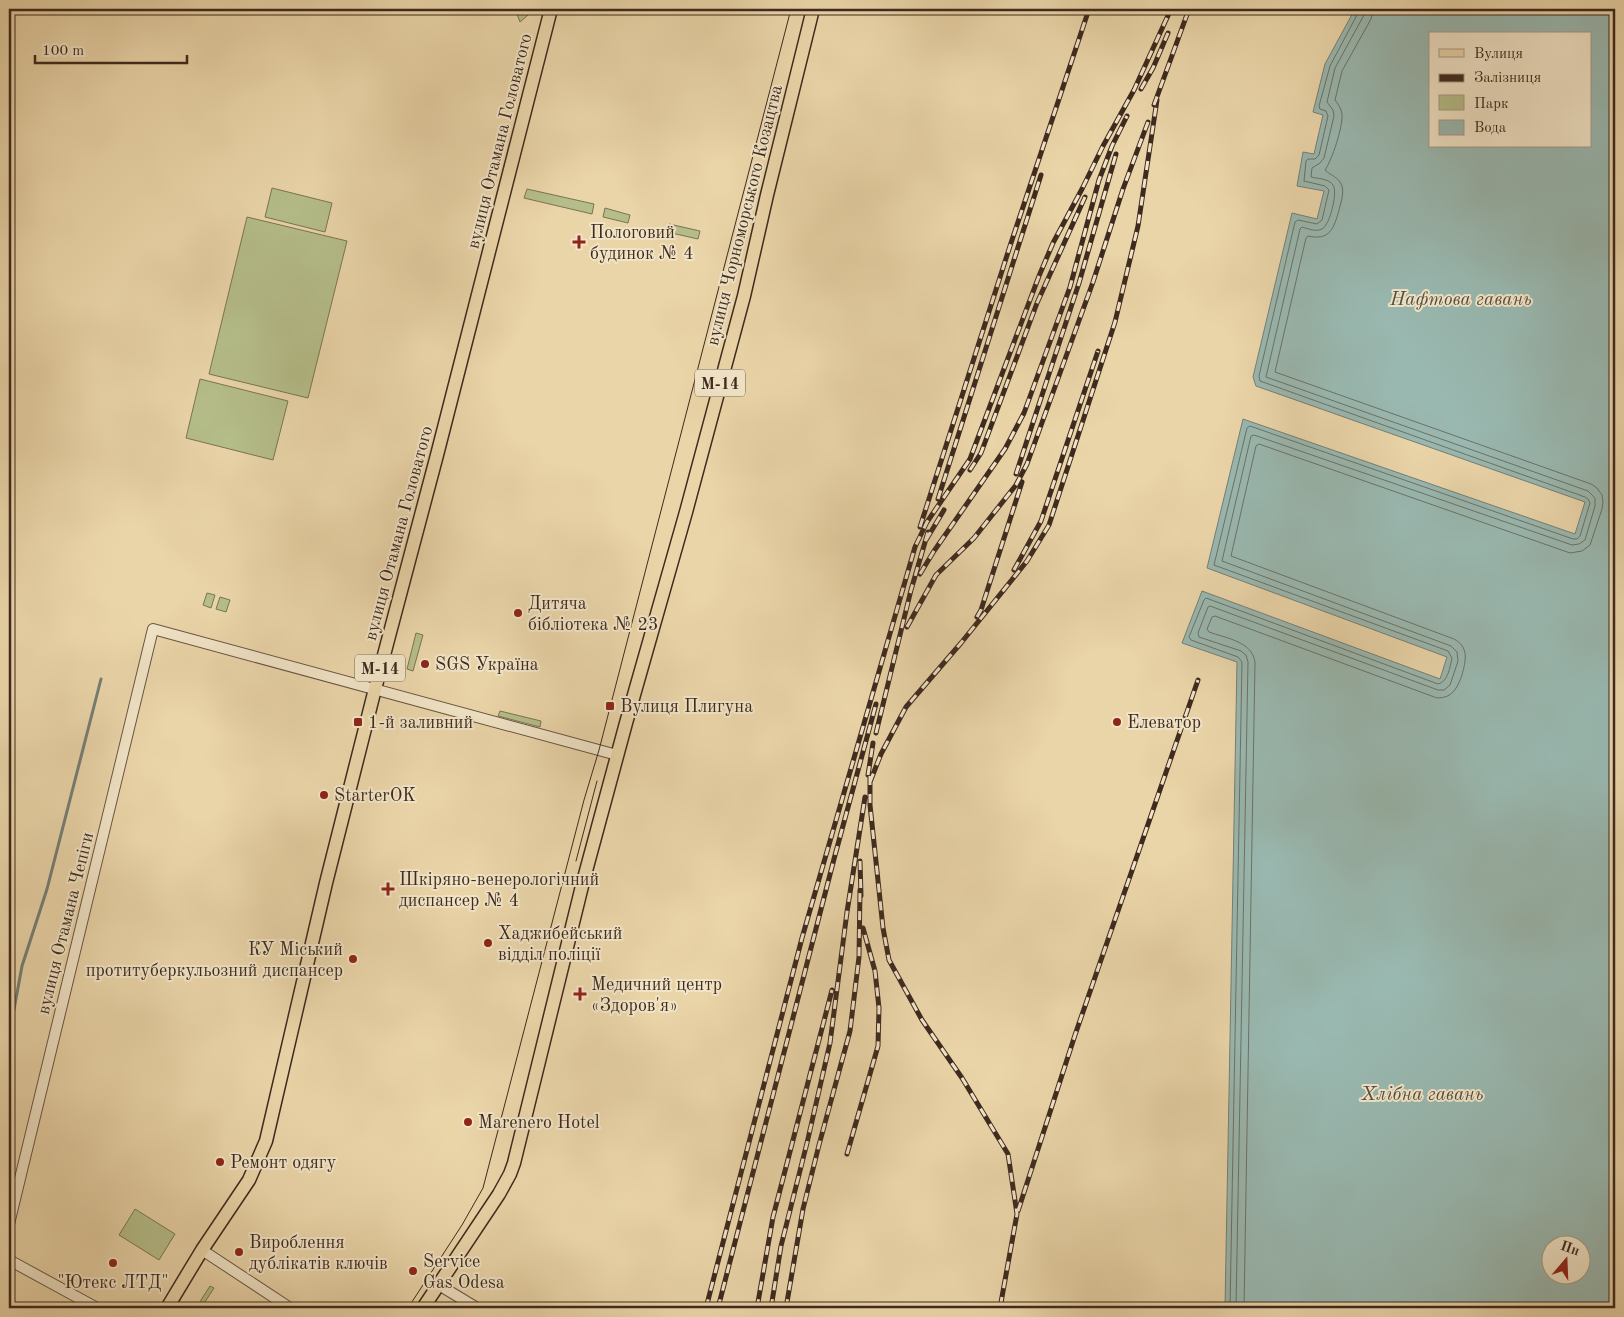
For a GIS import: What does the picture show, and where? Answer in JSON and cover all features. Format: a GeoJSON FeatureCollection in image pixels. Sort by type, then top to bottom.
{"type":"FeatureCollection","features":[{"type":"Feature","properties":{"kind":"main road","name":"вулиця Отамана Головатого"},"geometry":{"type":"LineString","coordinates":[[167,1308],[202,1250],[250,1180],[266,1141],[326,883],[551,9]]}},
{"type":"Feature","properties":{"kind":"main road","name":"вулиця Чорноморського Козацтва"},"geometry":{"type":"LineString","coordinates":[[423,1308],[499,1194],[512,1168],[583,882],[744,296],[813,9]]}},
{"type":"Feature","properties":{"kind":"street","name":"вулиця Отамана Чепіги"},"geometry":{"type":"LineString","coordinates":[[9,1224],[153,629],[375,689]]}},
{"type":"Feature","properties":{"kind":"street"},"geometry":{"type":"LineString","coordinates":[[375,689],[617,755]]}},
{"type":"Feature","properties":{"kind":"street"},"geometry":{"type":"LineString","coordinates":[[202,1250],[290,1308]]}},
{"type":"Feature","properties":{"kind":"street"},"geometry":{"type":"LineString","coordinates":[[9,1260],[97,1308]]}},
{"type":"Feature","properties":{"kind":"street"},"geometry":{"type":"LineString","coordinates":[[439,1285],[478,1308]]}},
{"type":"Feature","properties":{"kind":"green space"},"geometry":{"type":"Polygon","coordinates":[[[515,9],[535,9],[520,22],[515,9]]]}},
{"type":"Feature","properties":{"kind":"green space"},"geometry":{"type":"Polygon","coordinates":[[[272,188],[332,203],[325,232],[265,217],[272,188]]]}},
{"type":"Feature","properties":{"kind":"green space"},"geometry":{"type":"Polygon","coordinates":[[[527,189],[594,204],[592,214],[524,198],[527,189]]]}},
{"type":"Feature","properties":{"kind":"green space"},"geometry":{"type":"Polygon","coordinates":[[[605,208],[630,215],[628,223],[603,217],[605,208]]]}},
{"type":"Feature","properties":{"kind":"green space"},"geometry":{"type":"Polygon","coordinates":[[[247,217],[347,241],[308,398],[209,374],[247,217]]]}},
{"type":"Feature","properties":{"kind":"green space"},"geometry":{"type":"Polygon","coordinates":[[[669,224],[700,231],[698,239],[667,232],[669,224]]]}},
{"type":"Feature","properties":{"kind":"green space"},"geometry":{"type":"Polygon","coordinates":[[[200,379],[288,401],[273,460],[186,438],[200,379]]]}},
{"type":"Feature","properties":{"kind":"green space"},"geometry":{"type":"Polygon","coordinates":[[[207,593],[215,595],[211,608],[203,605],[207,593]]]}},
{"type":"Feature","properties":{"kind":"green space"},"geometry":{"type":"Polygon","coordinates":[[[220,597],[230,600],[226,612],[216,609],[220,597]]]}},
{"type":"Feature","properties":{"kind":"green space"},"geometry":{"type":"Polygon","coordinates":[[[416,633],[423,635],[413,671],[407,669],[416,633]]]}},
{"type":"Feature","properties":{"kind":"green space"},"geometry":{"type":"Polygon","coordinates":[[[500,711],[541,721],[540,727],[498,716],[500,711]]]}},
{"type":"Feature","properties":{"kind":"green space"},"geometry":{"type":"Polygon","coordinates":[[[135,1209],[175,1234],[159,1260],[119,1235],[135,1209]]]}},
{"type":"Feature","properties":{"kind":"green space"},"geometry":{"type":"Polygon","coordinates":[[[210,1286],[214,1288],[201,1308],[196,1308],[210,1286]]]}},
{"type":"Feature","properties":{"kind":"water"},"geometry":{"type":"Polygon","coordinates":[[[1355,9],[1615,9],[1615,1308],[1225,1308],[1237,662],[1182,643],[1202,591],[1440,679],[1447,657],[1207,568],[1243,419],[1575,534],[1585,502],[1256,386],[1253,377],[1292,213],[1317,219],[1324,191],[1297,186],[1303,152],[1314,154],[1323,115],[1313,112],[1325,64],[1355,9]]]}},
{"type":"Feature","properties":{"kind":"waterway"},"geometry":{"type":"LineString","coordinates":[[9,1037],[22,966],[47,889],[101,679]]}},
{"type":"Feature","properties":{"kind":"tram line"},"geometry":{"type":"LineString","coordinates":[[408,1308],[462,1225],[483,1188],[584,800],[599,750],[791,9]]}},
{"type":"Feature","properties":{"kind":"tram line"},"geometry":{"type":"LineString","coordinates":[[576,861],[597,781]]}},
{"type":"Feature","properties":{"kind":"railway"},"geometry":{"type":"LineString","coordinates":[[920,527],[1010,246],[1089,9]]}},
{"type":"Feature","properties":{"kind":"railway"},"geometry":{"type":"LineString","coordinates":[[706,1308],[802,938],[915,547],[927,522],[970,459],[1053,243],[1134,90],[1171,9]]}},
{"type":"Feature","properties":{"kind":"railway"},"geometry":{"type":"LineString","coordinates":[[1154,105],[1189,9]]}},
{"type":"Feature","properties":{"kind":"railway"},"geometry":{"type":"LineString","coordinates":[[1141,89],[1153,68],[1168,33]]}},
{"type":"Feature","properties":{"kind":"railway"},"geometry":{"type":"LineString","coordinates":[[870,782],[881,754],[906,707],[961,643],[1027,561],[1049,525],[1115,322],[1138,226],[1157,100]]}},
{"type":"Feature","properties":{"kind":"railway"},"geometry":{"type":"LineString","coordinates":[[920,574],[1005,449],[1024,413],[1070,287],[1099,180],[1112,146],[1127,116]]}},
{"type":"Feature","properties":{"kind":"railway"},"geometry":{"type":"LineString","coordinates":[[907,627],[936,575],[974,538],[1016,485],[1027,464],[1093,282],[1123,189],[1148,122]]}},
{"type":"Feature","properties":{"kind":"railway"},"geometry":{"type":"LineString","coordinates":[[1016,474],[1079,283],[1116,154]]}},
{"type":"Feature","properties":{"kind":"railway"},"geometry":{"type":"LineString","coordinates":[[938,499],[1041,175]]}},
{"type":"Feature","properties":{"kind":"railway"},"geometry":{"type":"LineString","coordinates":[[970,470],[981,453],[1037,303],[1085,197]]}},
{"type":"Feature","properties":{"kind":"railway"},"geometry":{"type":"LineString","coordinates":[[1014,570],[1041,521],[1098,351]]}},
{"type":"Feature","properties":{"kind":"railway"},"geometry":{"type":"LineString","coordinates":[[977,617],[981,610],[1022,482]]}},
{"type":"Feature","properties":{"kind":"railway"},"geometry":{"type":"LineString","coordinates":[[926,540],[944,510]]}},
{"type":"Feature","properties":{"kind":"railway"},"geometry":{"type":"LineString","coordinates":[[876,733],[911,590],[928,532]]}},
{"type":"Feature","properties":{"kind":"railway"},"geometry":{"type":"LineString","coordinates":[[1018,1211],[1075,1035],[1198,680]]}},
{"type":"Feature","properties":{"kind":"railway"},"geometry":{"type":"LineString","coordinates":[[718,1308],[876,704]]}},
{"type":"Feature","properties":{"kind":"railway"},"geometry":{"type":"LineString","coordinates":[[868,775],[873,743]]}},
{"type":"Feature","properties":{"kind":"railway"},"geometry":{"type":"LineString","coordinates":[[870,776],[870,805],[883,928],[889,960],[922,1020],[962,1078],[1008,1154],[1017,1214],[1000,1308]]}},
{"type":"Feature","properties":{"kind":"railway"},"geometry":{"type":"LineString","coordinates":[[771,1308],[781,1246],[830,1043],[847,912],[865,797]]}},
{"type":"Feature","properties":{"kind":"railway"},"geometry":{"type":"LineString","coordinates":[[860,861],[861,896]]}},
{"type":"Feature","properties":{"kind":"railway"},"geometry":{"type":"LineString","coordinates":[[786,1308],[803,1209],[850,1031],[859,957],[860,890]]}},
{"type":"Feature","properties":{"kind":"railway"},"geometry":{"type":"LineString","coordinates":[[847,1154],[878,1046],[879,1008],[875,971],[863,928]]}},
{"type":"Feature","properties":{"kind":"railway"},"geometry":{"type":"LineString","coordinates":[[757,1308],[773,1217],[832,990]]}},
{"type":"Feature","properties":{"kind":"place","name":"Пологовий будинок № 4"},"geometry":{"type":"Point","coordinates":[579,242]}},
{"type":"Feature","properties":{"kind":"place","name":"Дитяча бібліотека № 23"},"geometry":{"type":"Point","coordinates":[518,613]}},
{"type":"Feature","properties":{"kind":"place","name":"SGS Україна"},"geometry":{"type":"Point","coordinates":[425,664]}},
{"type":"Feature","properties":{"kind":"place","name":"Вулиця Плигуна"},"geometry":{"type":"Point","coordinates":[610,706]}},
{"type":"Feature","properties":{"kind":"place","name":"1-й заливний"},"geometry":{"type":"Point","coordinates":[358,722]}},
{"type":"Feature","properties":{"kind":"place","name":"Елеватор"},"geometry":{"type":"Point","coordinates":[1117,722]}},
{"type":"Feature","properties":{"kind":"place","name":"StarterOK"},"geometry":{"type":"Point","coordinates":[324,795]}},
{"type":"Feature","properties":{"kind":"place","name":"Шкіряно-венерологічний диспансер № 4"},"geometry":{"type":"Point","coordinates":[388,889]}},
{"type":"Feature","properties":{"kind":"place","name":"Хаджибейський відділ поліції"},"geometry":{"type":"Point","coordinates":[488,943]}},
{"type":"Feature","properties":{"kind":"place","name":"КУ Міський протитуберкульозний диспансер"},"geometry":{"type":"Point","coordinates":[353,959]}},
{"type":"Feature","properties":{"kind":"place","name":"Медичний центр «Здоров'я»"},"geometry":{"type":"Point","coordinates":[580,994]}},
{"type":"Feature","properties":{"kind":"place","name":"Marenero Hotel"},"geometry":{"type":"Point","coordinates":[468,1122]}},
{"type":"Feature","properties":{"kind":"place","name":"Ремонт одягу"},"geometry":{"type":"Point","coordinates":[220,1162]}},
{"type":"Feature","properties":{"kind":"place","name":"Вироблення дублікатів ключів"},"geometry":{"type":"Point","coordinates":[239,1252]}},
{"type":"Feature","properties":{"kind":"place","name":"\"Ютекс ЛТД\""},"geometry":{"type":"Point","coordinates":[113,1263]}},
{"type":"Feature","properties":{"kind":"place","name":"Service Gas Odesa"},"geometry":{"type":"Point","coordinates":[413,1271]}},
{"type":"Feature","properties":{"kind":"water label","name":"Нафтова гавань"},"geometry":{"type":"Point","coordinates":[1461,298]}},
{"type":"Feature","properties":{"kind":"water label","name":"Хлібна гавань"},"geometry":{"type":"Point","coordinates":[1422,1093]}}]}
